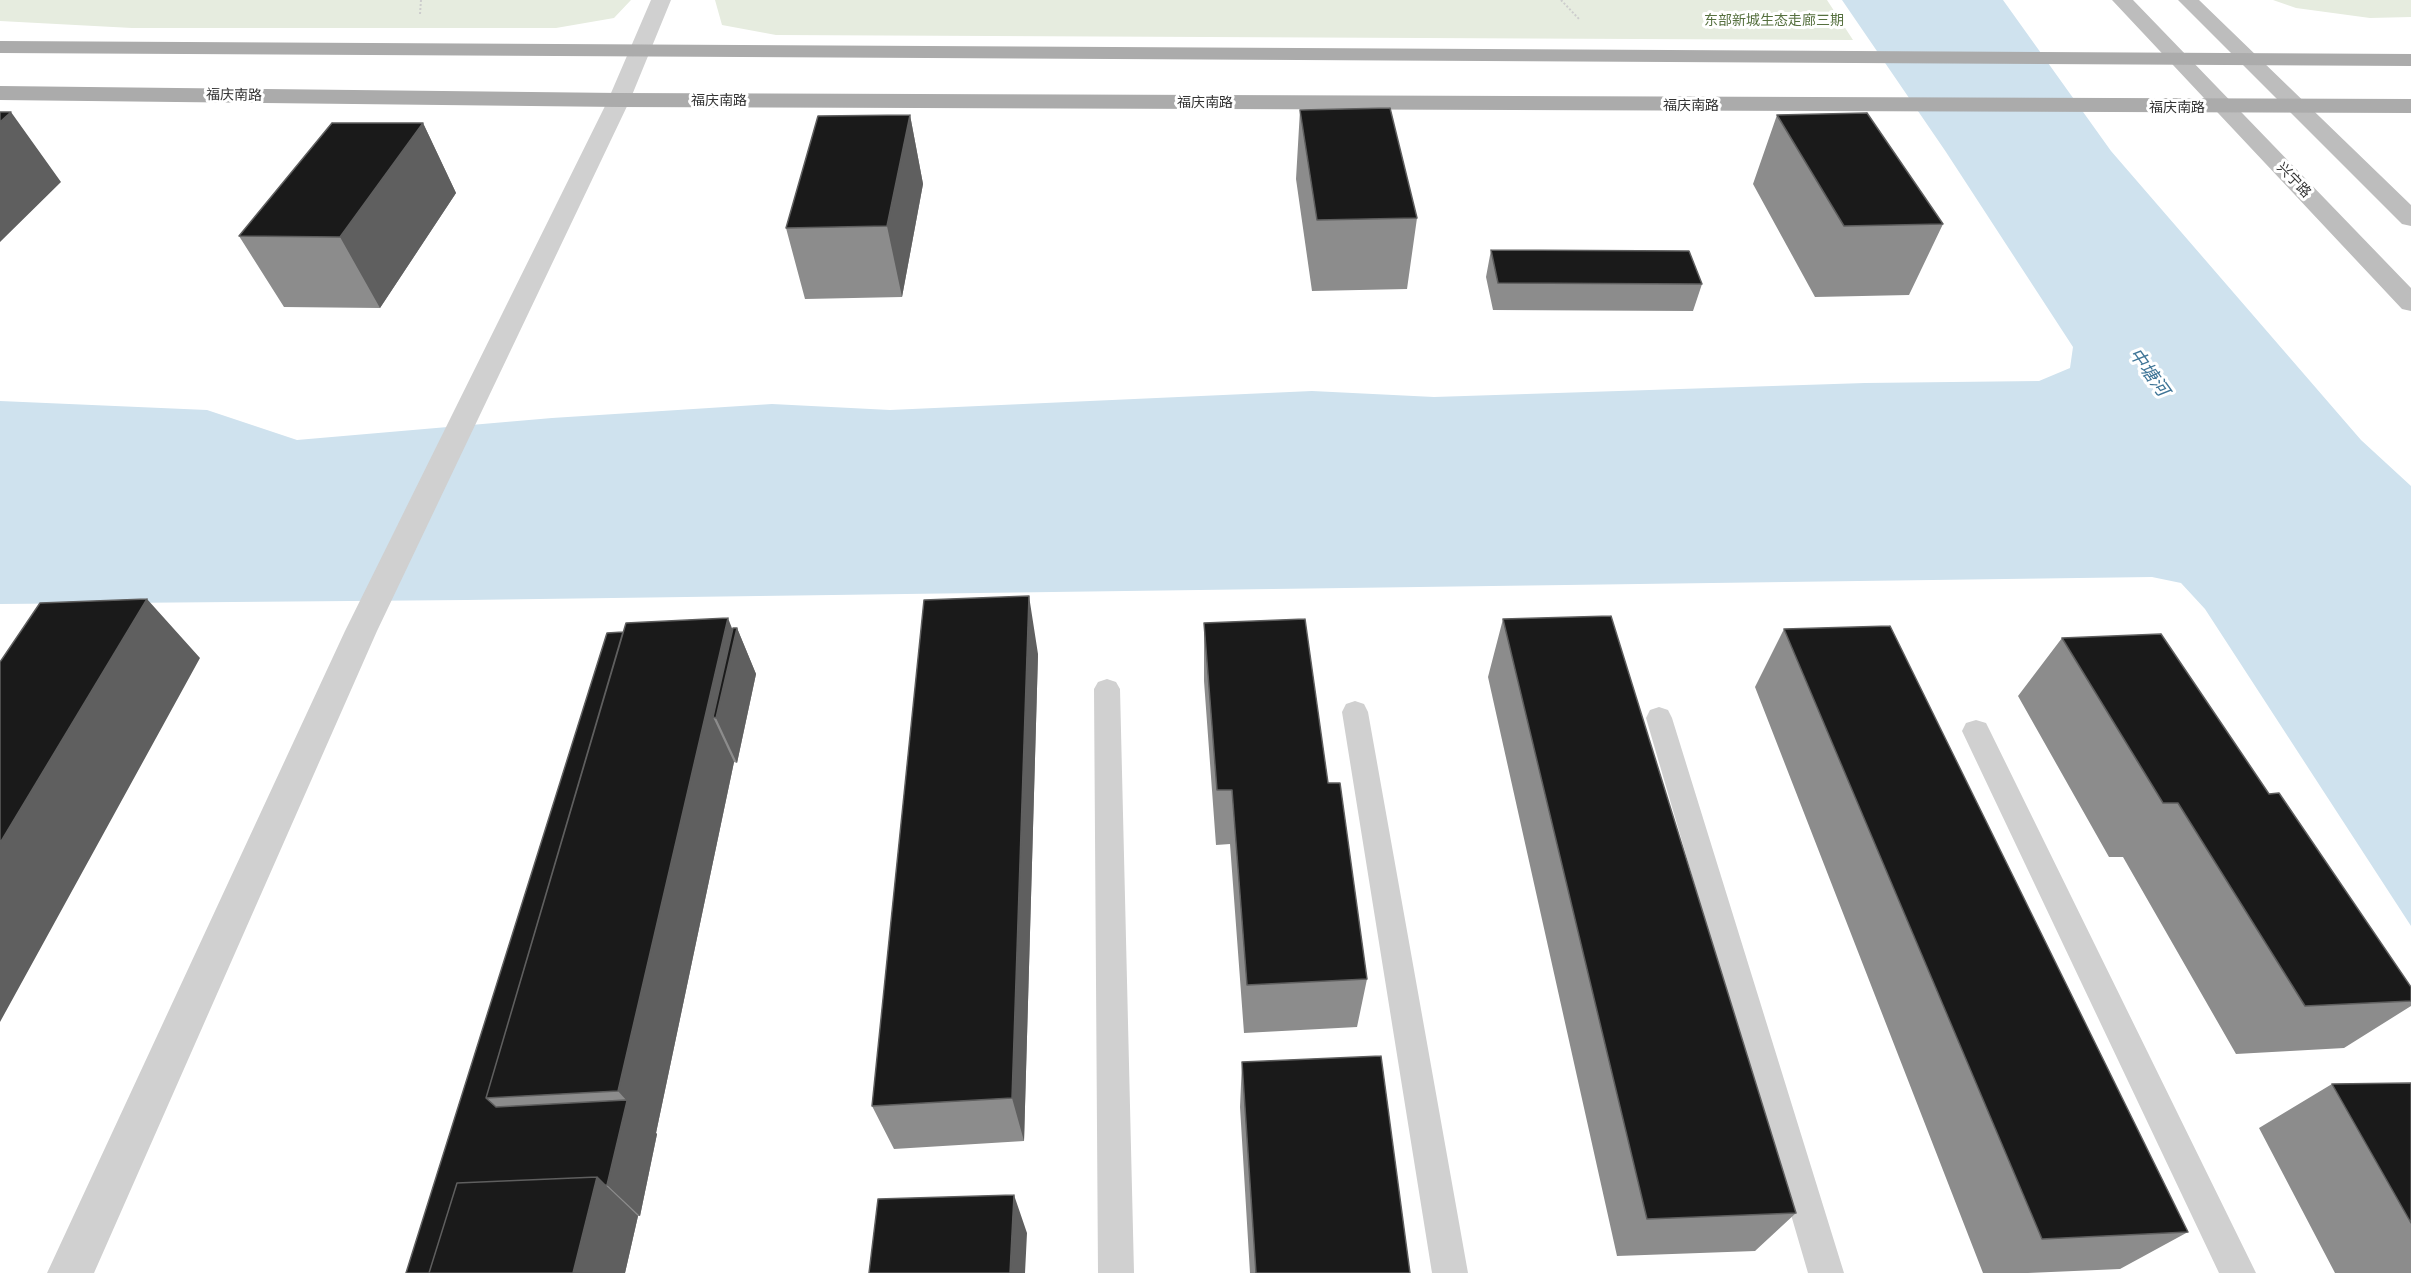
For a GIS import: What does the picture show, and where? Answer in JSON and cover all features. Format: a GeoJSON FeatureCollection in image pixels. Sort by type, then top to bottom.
{"type":"FeatureCollection","features":[{"type":"Feature","properties":{"kind":"main road","name":"兴宁路"},"geometry":{"type":"LineString","coordinates":[[2122,0],[2411,303]]}},
{"type":"Feature","properties":{"kind":"main road"},"geometry":{"type":"LineString","coordinates":[[2188,0],[2411,219]]}},
{"type":"Feature","properties":{"kind":"main road"},"geometry":{"type":"LineString","coordinates":[[0,47],[2411,60]]}},
{"type":"Feature","properties":{"kind":"main road","name":"福庆南路"},"geometry":{"type":"LineString","coordinates":[[0,93],[619,100],[2411,106]]}},
{"type":"Feature","properties":{"kind":"street"},"geometry":{"type":"LineString","coordinates":[[70,1273],[361,631],[619,100],[661,0]]}},
{"type":"Feature","properties":{"kind":"lane"},"geometry":{"type":"LineString","coordinates":[[1107,689],[1116,1273]]}},
{"type":"Feature","properties":{"kind":"lane"},"geometry":{"type":"LineString","coordinates":[[1355,712],[1450,1273]]}},
{"type":"Feature","properties":{"kind":"lane"},"geometry":{"type":"LineString","coordinates":[[1659,717],[1826,1273]]}},
{"type":"Feature","properties":{"kind":"lane"},"geometry":{"type":"LineString","coordinates":[[1976,731],[2238,1273]]}},
{"type":"Feature","properties":{"kind":"green space"},"geometry":{"type":"Polygon","coordinates":[[[0,0],[631,0],[614,18],[556,28],[132,28],[0,21],[0,0]]]}},
{"type":"Feature","properties":{"kind":"green space","name":"东部新城生态走廊三期"},"geometry":{"type":"Polygon","coordinates":[[[715,0],[1827,0],[1853,40],[776,35],[722,25],[715,0]]]}},
{"type":"Feature","properties":{"kind":"green space"},"geometry":{"type":"Polygon","coordinates":[[[2273,0],[2411,0],[2411,17],[2370,18],[2296,8],[2273,0]]]}},
{"type":"Feature","properties":{"kind":"water","name":"中塘河"},"geometry":{"type":"Polygon","coordinates":[[[1842,0],[2003,0],[2111,151],[2361,440],[2411,486],[2411,926],[2205,609],[2181,583],[2152,577],[466,600],[0,604],[0,401],[207,410],[297,440],[552,418],[772,404],[890,410],[1312,391],[1434,397],[1865,383],[2039,381],[2070,368],[2073,347],[1946,152],[1842,0]]]}},
{"type":"Feature","properties":{"kind":"building"},"geometry":{"type":"Polygon","coordinates":[[[1390,108],[1417,218],[1317,220],[1300,110],[1390,108]]]}},
{"type":"Feature","properties":{"kind":"building"},"geometry":{"type":"Polygon","coordinates":[[[0,112],[11,112],[0,122],[0,112]]]}},
{"type":"Feature","properties":{"kind":"building"},"geometry":{"type":"Polygon","coordinates":[[[1867,113],[1943,224],[1844,226],[1777,115],[1867,113]]]}},
{"type":"Feature","properties":{"kind":"building"},"geometry":{"type":"Polygon","coordinates":[[[910,115],[887,226],[786,228],[818,116],[910,115]]]}},
{"type":"Feature","properties":{"kind":"building"},"geometry":{"type":"Polygon","coordinates":[[[332,123],[423,123],[340,237],[239,236],[332,123]]]}},
{"type":"Feature","properties":{"kind":"building"},"geometry":{"type":"Polygon","coordinates":[[[1491,250],[1689,251],[1702,284],[1498,283],[1491,250]]]}},
{"type":"Feature","properties":{"kind":"building"},"geometry":{"type":"Polygon","coordinates":[[[1029,596],[1012,1098],[872,1106],[924,600],[1029,596]]]}},
{"type":"Feature","properties":{"kind":"building"},"geometry":{"type":"Polygon","coordinates":[[[147,599],[0,843],[0,662],[40,603],[147,599]]]}},
{"type":"Feature","properties":{"kind":"building"},"geometry":{"type":"Polygon","coordinates":[[[1611,616],[1796,1213],[1647,1219],[1503,619],[1611,616]]]}},
{"type":"Feature","properties":{"kind":"building"},"geometry":{"type":"Polygon","coordinates":[[[728,618],[618,1091],[486,1098],[626,623],[728,618]]]}},
{"type":"Feature","properties":{"kind":"building"},"geometry":{"type":"Polygon","coordinates":[[[1305,619],[1328,783],[1340,783],[1367,979],[1247,985],[1232,790],[1217,790],[1204,623],[1305,619]]]}},
{"type":"Feature","properties":{"kind":"building"},"geometry":{"type":"Polygon","coordinates":[[[1890,626],[2188,1232],[2042,1239],[1784,629],[1890,626]]]}},
{"type":"Feature","properties":{"kind":"building"},"geometry":{"type":"Polygon","coordinates":[[[733,628],[737,628],[716,718],[713,717],[733,628]]]}},
{"type":"Feature","properties":{"kind":"building"},"geometry":{"type":"Polygon","coordinates":[[[623,632],[486,1098],[496,1107],[626,1100],[607,1185],[597,1177],[457,1183],[429,1273],[406,1273],[607,633],[623,632]]]}},
{"type":"Feature","properties":{"kind":"building"},"geometry":{"type":"Polygon","coordinates":[[[2161,634],[2269,794],[2279,793],[2411,987],[2411,1001],[2305,1006],[2178,803],[2163,803],[2062,638],[2161,634]]]}},
{"type":"Feature","properties":{"kind":"building"},"geometry":{"type":"Polygon","coordinates":[[[1381,1056],[1410,1273],[1256,1273],[1242,1062],[1381,1056]]]}},
{"type":"Feature","properties":{"kind":"building"},"geometry":{"type":"Polygon","coordinates":[[[2411,1083],[2411,1223],[2332,1084],[2411,1083]]]}},
{"type":"Feature","properties":{"kind":"building"},"geometry":{"type":"Polygon","coordinates":[[[597,1177],[573,1273],[429,1273],[457,1183],[597,1177]]]}},
{"type":"Feature","properties":{"kind":"building"},"geometry":{"type":"Polygon","coordinates":[[[1014,1195],[1010,1273],[869,1273],[878,1199],[1014,1195]]]}}]}
